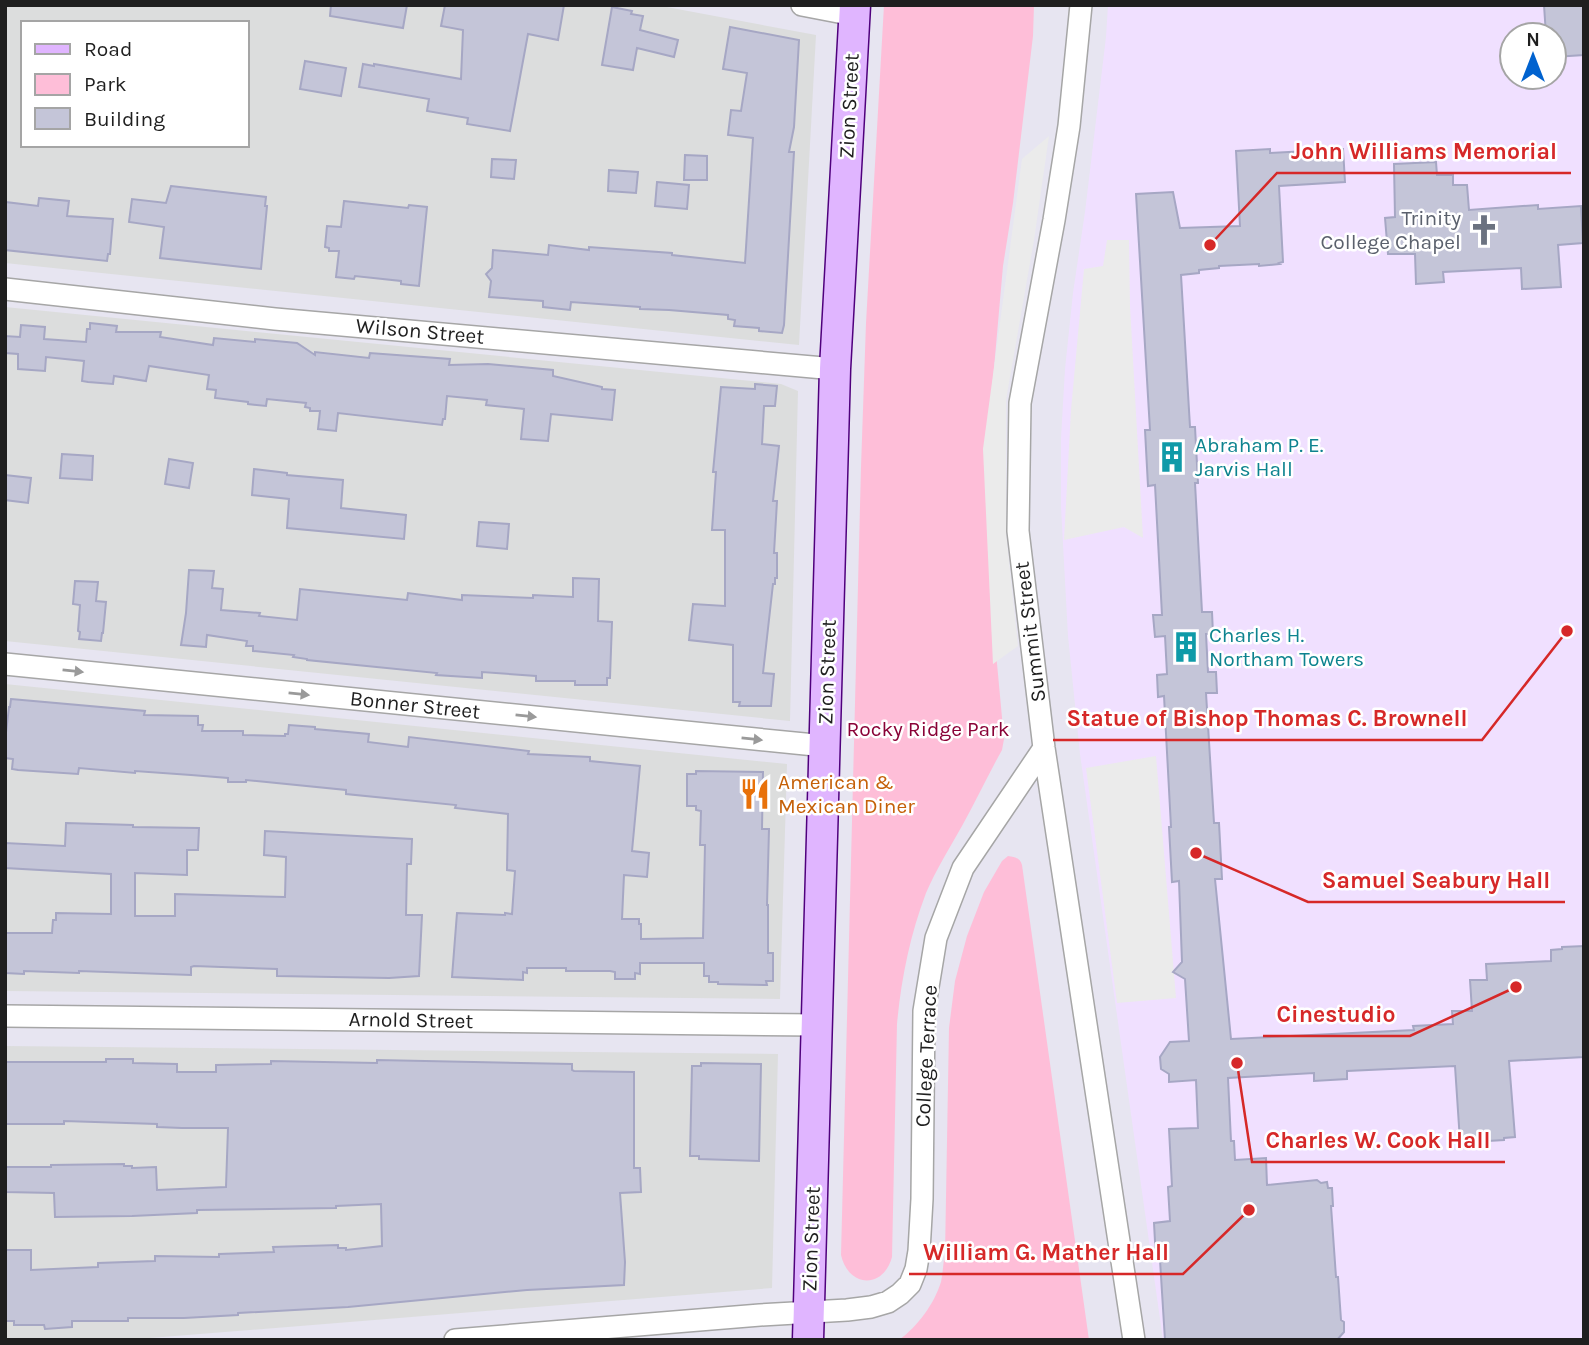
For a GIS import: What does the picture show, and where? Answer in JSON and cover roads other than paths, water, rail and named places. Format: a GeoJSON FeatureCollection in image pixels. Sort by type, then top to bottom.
{"type":"FeatureCollection","features":[{"type":"Feature","properties":{"kind":"main road","name":"Zion Street"},"geometry":{"type":"LineString","coordinates":[[809,1326],[835,369],[855,10]]}},
{"type":"Feature","properties":{"kind":"street"},"geometry":{"type":"LineString","coordinates":[[802,5],[855,10]]}},
{"type":"Feature","properties":{"kind":"street","name":"Summit Street"},"geometry":{"type":"LineString","coordinates":[[1081,5],[1069,126],[1020,403],[1018,531],[1044,748],[1134,1340]]}},
{"type":"Feature","properties":{"kind":"street","name":"Wilson Street"},"geometry":{"type":"LineString","coordinates":[[5,289],[275,318],[835,369]]}},
{"type":"Feature","properties":{"kind":"street","name":"Bonner Street"},"geometry":{"type":"LineString","coordinates":[[5,664],[825,746]]}},
{"type":"Feature","properties":{"kind":"street","name":"College Terrace"},"geometry":{"type":"LineString","coordinates":[[455,1340],[760,1315],[809,1326],[888,1302],[910,1284],[919,1251],[924,1011],[936,938],[963,868],[1044,748]]}},
{"type":"Feature","properties":{"kind":"street","name":"Arnold Street"},"geometry":{"type":"LineString","coordinates":[[5,1016],[817,1025]]}},
{"type":"Feature","properties":{"kind":"place","name":"Trinity College Chapel"},"geometry":{"type":"Point","coordinates":[1484,230]}},
{"type":"Feature","properties":{"kind":"place","name":"John Williams Memorial"},"geometry":{"type":"Point","coordinates":[1210,245]}},
{"type":"Feature","properties":{"kind":"place","name":"Abraham P. E. Jarvis Hall"},"geometry":{"type":"Point","coordinates":[1172,457]}},
{"type":"Feature","properties":{"kind":"place","name":"Statue of Bishop Thomas C. Brownell"},"geometry":{"type":"Point","coordinates":[1567,631]}},
{"type":"Feature","properties":{"kind":"place","name":"Charles H. Northam Towers"},"geometry":{"type":"Point","coordinates":[1186,647]}},
{"type":"Feature","properties":{"kind":"place","name":"American & Mexican Diner"},"geometry":{"type":"Point","coordinates":[755,794]}},
{"type":"Feature","properties":{"kind":"place","name":"Samuel Seabury Hall"},"geometry":{"type":"Point","coordinates":[1196,853]}},
{"type":"Feature","properties":{"kind":"place","name":"Cinestudio"},"geometry":{"type":"Point","coordinates":[1516,987]}},
{"type":"Feature","properties":{"kind":"place","name":"Charles W. Cook Hall"},"geometry":{"type":"Point","coordinates":[1237,1063]}},
{"type":"Feature","properties":{"kind":"place","name":"William G. Mather Hall"},"geometry":{"type":"Point","coordinates":[1249,1210]}},
{"type":"Feature","properties":{"kind":"park label","name":"Rocky Ridge Park"},"geometry":{"type":"Point","coordinates":[928,729]}}]}
